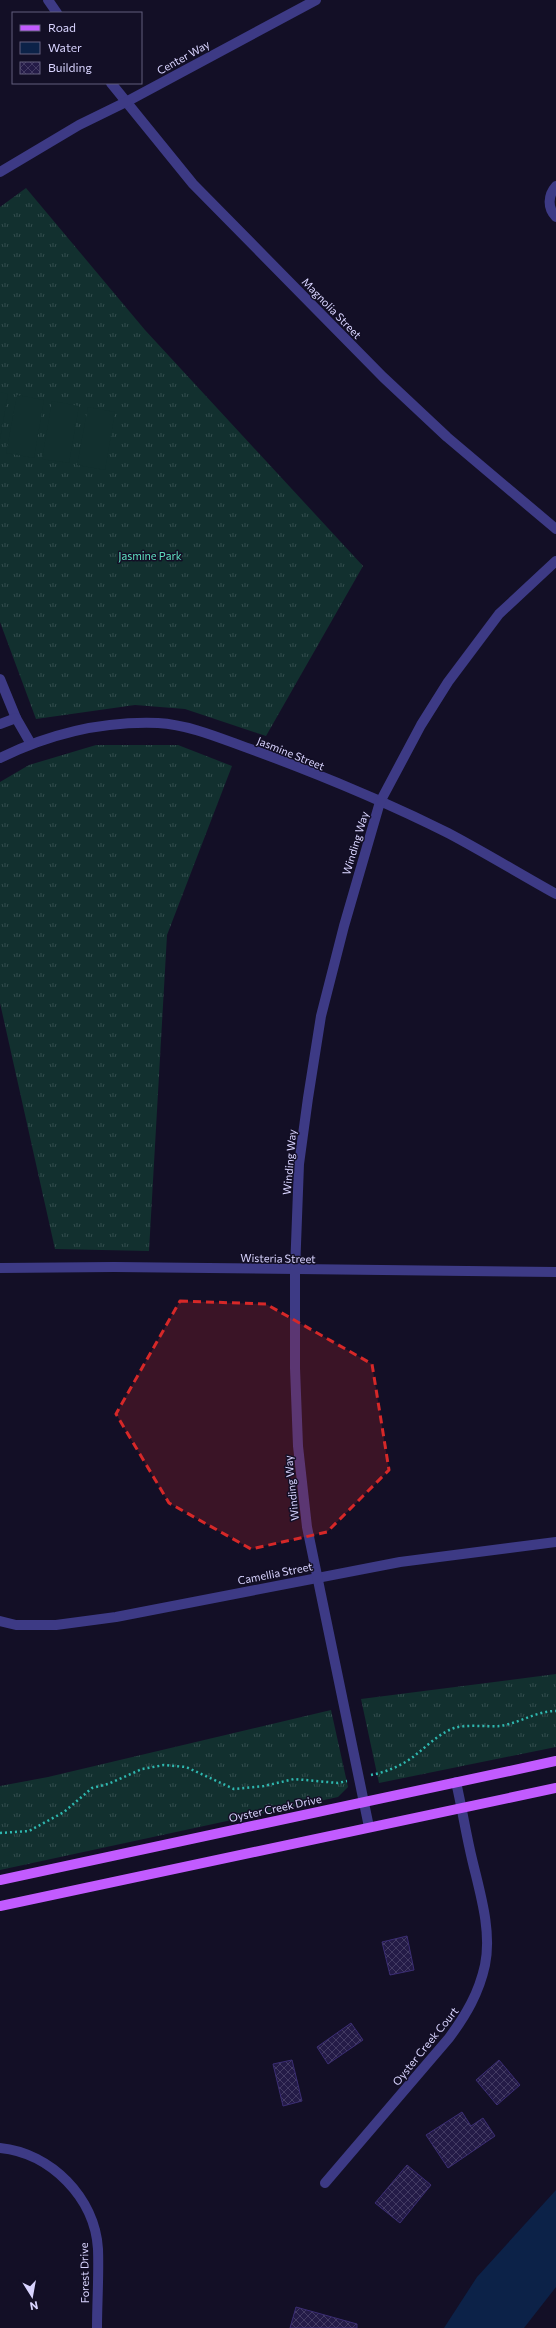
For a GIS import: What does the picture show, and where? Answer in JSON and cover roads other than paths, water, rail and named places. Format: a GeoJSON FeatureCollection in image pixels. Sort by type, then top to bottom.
{"type":"FeatureCollection","features":[{"type":"Feature","properties":{"kind":"main road","name":"Oyster Creek Drive"},"geometry":{"type":"LineString","coordinates":[[0,1880],[556,1761]]}},
{"type":"Feature","properties":{"kind":"main road"},"geometry":{"type":"LineString","coordinates":[[0,1906],[556,1788]]}},
{"type":"Feature","properties":{"kind":"street"},"geometry":{"type":"LineString","coordinates":[[48,0],[56,12]]}},
{"type":"Feature","properties":{"kind":"street","name":"Center Way"},"geometry":{"type":"LineString","coordinates":[[0,172],[79,124],[126,102],[316,0]]}},
{"type":"Feature","properties":{"kind":"street","name":"Magnolia Street"},"geometry":{"type":"LineString","coordinates":[[112,84],[193,184],[383,377],[447,437],[556,529]]}},
{"type":"Feature","properties":{"kind":"street"},"geometry":{"type":"LineString","coordinates":[[556,186],[551,193],[549,200],[550,208],[556,217]]}},
{"type":"Feature","properties":{"kind":"street","name":"Winding Way"},"geometry":{"type":"LineString","coordinates":[[369,1827],[307,1526],[298,1446],[295,1368],[295,1271],[299,1164],[321,1016],[344,926],[380,802],[421,725],[448,682],[499,614],[556,561]]}},
{"type":"Feature","properties":{"kind":"street"},"geometry":{"type":"LineString","coordinates":[[0,679],[16,718],[31,744]]}},
{"type":"Feature","properties":{"kind":"street"},"geometry":{"type":"LineString","coordinates":[[0,724],[16,718]]}},
{"type":"Feature","properties":{"kind":"street","name":"Jasmine Street"},"geometry":{"type":"LineString","coordinates":[[0,758],[31,744],[63,733],[112,725],[158,723],[197,730],[271,757],[380,802],[448,833],[556,894]]}},
{"type":"Feature","properties":{"kind":"street","name":"Wisteria Street"},"geometry":{"type":"LineString","coordinates":[[0,1268],[114,1267],[295,1271],[556,1272]]}},
{"type":"Feature","properties":{"kind":"street","name":"Camellia Street"},"geometry":{"type":"LineString","coordinates":[[0,1621],[16,1625],[56,1626],[116,1617],[400,1562],[556,1542]]}},
{"type":"Feature","properties":{"kind":"street","name":"Oyster Creek Court"},"geometry":{"type":"LineString","coordinates":[[325,2184],[449,2038],[465,2016],[478,1990],[486,1963],[487,1936],[483,1906],[456,1782]]}},
{"type":"Feature","properties":{"kind":"street","name":"Forest Drive"},"geometry":{"type":"LineString","coordinates":[[0,2148],[26,2154],[54,2168],[66,2179],[84,2204],[90,2218],[98,2248],[97,2328]]}},
{"type":"Feature","properties":{"kind":"water"},"geometry":{"type":"Polygon","coordinates":[[[556,2190],[556,2287],[524,2328],[444,2328],[477,2277],[556,2190]]]}},
{"type":"Feature","properties":{"kind":"park label","name":"Jasmine Park"},"geometry":{"type":"Point","coordinates":[150,555]}}]}
